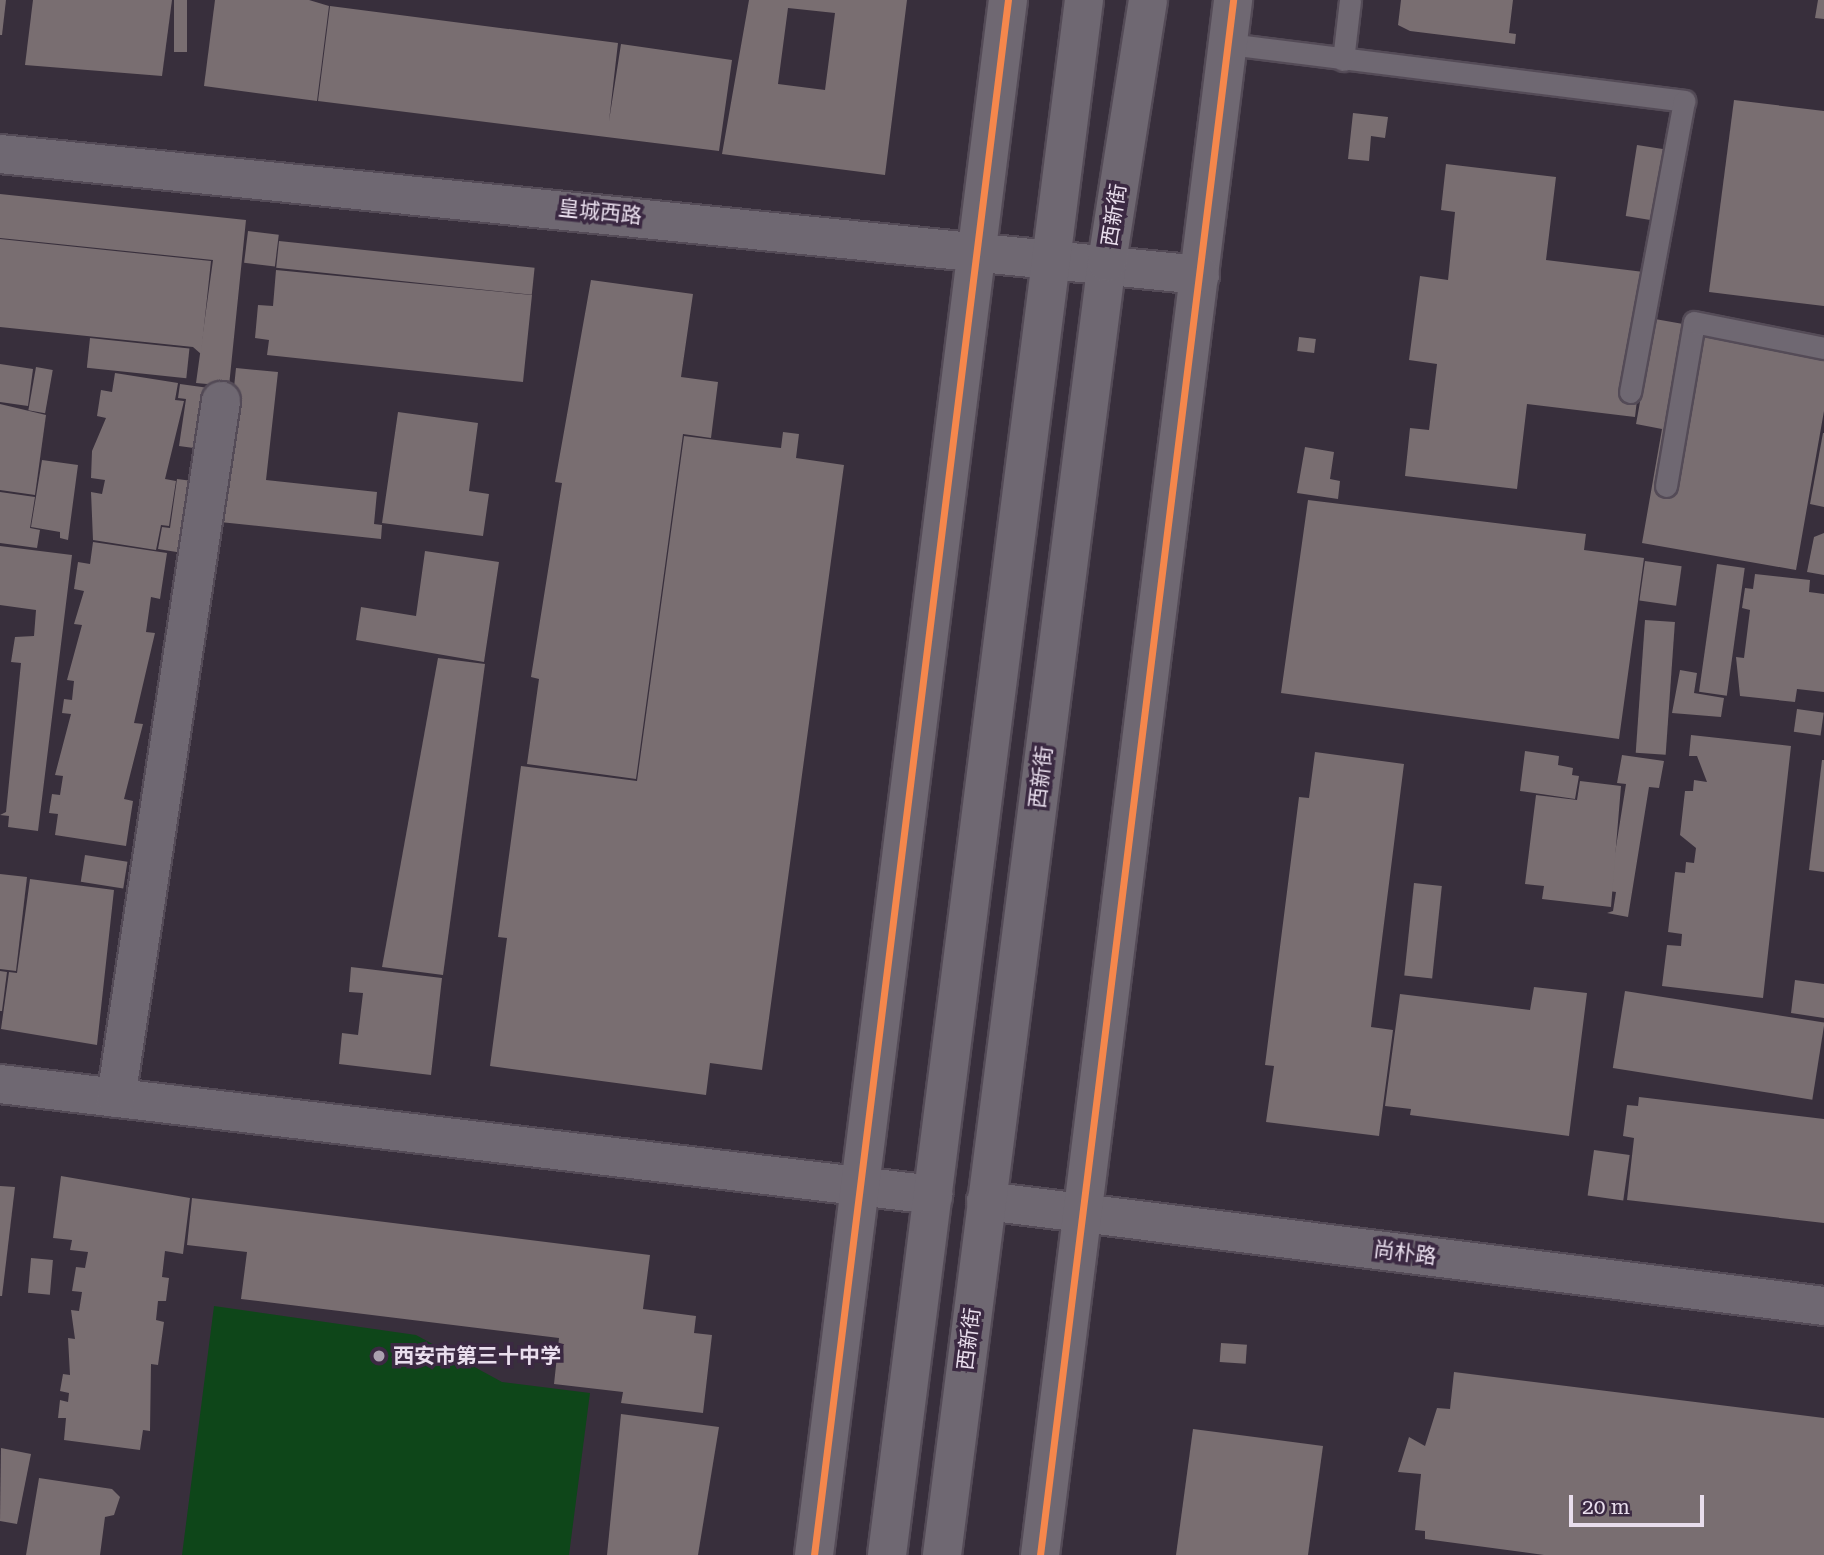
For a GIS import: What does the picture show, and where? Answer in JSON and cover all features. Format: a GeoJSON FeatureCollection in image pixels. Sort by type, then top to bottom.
{"type":"FeatureCollection","features":[{"type":"Feature","properties":{"kind":"street"},"geometry":{"type":"LineString","coordinates":[[814,1555],[1008,0]]}},
{"type":"Feature","properties":{"kind":"street"},"geometry":{"type":"LineString","coordinates":[[887,1555],[1084,0]]}},
{"type":"Feature","properties":{"kind":"street","name":"西新街"},"geometry":{"type":"LineString","coordinates":[[942,1555],[1107,262],[1148,0]]}},
{"type":"Feature","properties":{"kind":"street"},"geometry":{"type":"LineString","coordinates":[[1040,1555],[1233,0]]}},
{"type":"Feature","properties":{"kind":"street","name":"皇城西路"},"geometry":{"type":"LineString","coordinates":[[0,154],[1107,262],[1200,275]]}},
{"type":"Feature","properties":{"kind":"street"},"geometry":{"type":"LineString","coordinates":[[116,1098],[221,401]]}},
{"type":"Feature","properties":{"kind":"street"},"geometry":{"type":"LineString","coordinates":[[0,1084],[933,1195]]}},
{"type":"Feature","properties":{"kind":"street","name":"尚朴路"},"geometry":{"type":"LineString","coordinates":[[986,1201],[1824,1306]]}},
{"type":"Feature","properties":{"kind":"lane"},"geometry":{"type":"LineString","coordinates":[[1343,60],[1350,0]]}},
{"type":"Feature","properties":{"kind":"lane"},"geometry":{"type":"LineString","coordinates":[[1228,44],[1684,101],[1630,392]]}},
{"type":"Feature","properties":{"kind":"lane"},"geometry":{"type":"LineString","coordinates":[[1666,486],[1694,322],[1824,348]]}},
{"type":"Feature","properties":{"kind":"green space"},"geometry":{"type":"Polygon","coordinates":[[[214,1306],[416,1335],[502,1382],[590,1393],[569,1555],[182,1555],[214,1306]]]}},
{"type":"Feature","properties":{"kind":"building"},"geometry":{"type":"Polygon","coordinates":[[[0,0],[6,0],[2,35],[0,35],[0,0]]]}},
{"type":"Feature","properties":{"kind":"building"},"geometry":{"type":"Polygon","coordinates":[[[33,0],[172,0],[162,76],[25,65],[33,0]]]}},
{"type":"Feature","properties":{"kind":"building"},"geometry":{"type":"Polygon","coordinates":[[[174,0],[187,0],[187,52],[174,52],[174,0]]]}},
{"type":"Feature","properties":{"kind":"building"},"geometry":{"type":"Polygon","coordinates":[[[215,0],[309,0],[329,6],[317,101],[204,86],[215,0]]]}},
{"type":"Feature","properties":{"kind":"building"},"geometry":{"type":"Polygon","coordinates":[[[749,0],[907,0],[885,175],[722,154],[749,0]],[[788,8],[778,84],[825,90],[835,13],[788,8]]]}},
{"type":"Feature","properties":{"kind":"building"},"geometry":{"type":"Polygon","coordinates":[[[1401,0],[1513,0],[1509,33],[1516,34],[1515,44],[1410,31],[1398,25],[1401,0]]]}},
{"type":"Feature","properties":{"kind":"building"},"geometry":{"type":"Polygon","coordinates":[[[1818,0],[1824,0],[1824,19],[1815,18],[1818,0]]]}},
{"type":"Feature","properties":{"kind":"building"},"geometry":{"type":"Polygon","coordinates":[[[330,6],[618,43],[609,121],[621,44],[732,60],[719,151],[318,101],[330,6]]]}},
{"type":"Feature","properties":{"kind":"building"},"geometry":{"type":"Polygon","coordinates":[[[1734,100],[1824,111],[1824,306],[1709,292],[1734,100]]]}},
{"type":"Feature","properties":{"kind":"building"},"geometry":{"type":"Polygon","coordinates":[[[1353,113],[1388,117],[1385,138],[1371,136],[1369,161],[1348,159],[1353,113]]]}},
{"type":"Feature","properties":{"kind":"building"},"geometry":{"type":"Polygon","coordinates":[[[1637,145],[1676,151],[1664,222],[1626,216],[1637,145]]]}},
{"type":"Feature","properties":{"kind":"building"},"geometry":{"type":"Polygon","coordinates":[[[1446,164],[1556,177],[1546,260],[1652,273],[1635,417],[1527,404],[1517,489],[1405,476],[1410,428],[1429,430],[1437,364],[1409,360],[1420,276],[1448,280],[1455,212],[1441,210],[1446,164]]]}},
{"type":"Feature","properties":{"kind":"building"},"geometry":{"type":"Polygon","coordinates":[[[0,194],[246,220],[229,386],[196,383],[213,260],[0,238],[0,194]]]}},
{"type":"Feature","properties":{"kind":"building"},"geometry":{"type":"Polygon","coordinates":[[[248,231],[279,235],[275,267],[244,263],[248,231]]]}},
{"type":"Feature","properties":{"kind":"building"},"geometry":{"type":"Polygon","coordinates":[[[0,239],[211,261],[201,354],[193,347],[0,327],[0,239]]]}},
{"type":"Feature","properties":{"kind":"building"},"geometry":{"type":"Polygon","coordinates":[[[279,241],[535,268],[532,295],[276,268],[279,241]]]}},
{"type":"Feature","properties":{"kind":"building"},"geometry":{"type":"Polygon","coordinates":[[[276,270],[532,295],[523,382],[267,355],[269,340],[255,338],[258,305],[273,306],[276,270]]]}},
{"type":"Feature","properties":{"kind":"building"},"geometry":{"type":"Polygon","coordinates":[[[591,280],[693,294],[681,377],[718,382],[711,438],[683,434],[636,779],[527,764],[539,679],[531,677],[562,483],[555,482],[591,280]]]}},
{"type":"Feature","properties":{"kind":"building"},"geometry":{"type":"Polygon","coordinates":[[[1655,319],[1824,349],[1824,411],[1796,570],[1642,543],[1662,429],[1636,424],[1655,319]]]}},
{"type":"Feature","properties":{"kind":"building"},"geometry":{"type":"Polygon","coordinates":[[[1299,337],[1316,339],[1314,353],[1297,351],[1299,337]]]}},
{"type":"Feature","properties":{"kind":"building"},"geometry":{"type":"Polygon","coordinates":[[[90,338],[189,348],[186,378],[87,368],[90,338]]]}},
{"type":"Feature","properties":{"kind":"building"},"geometry":{"type":"Polygon","coordinates":[[[0,364],[33,369],[28,406],[0,402],[0,364]]]}},
{"type":"Feature","properties":{"kind":"building"},"geometry":{"type":"Polygon","coordinates":[[[36,367],[53,370],[45,413],[28,410],[36,367]]]}},
{"type":"Feature","properties":{"kind":"building"},"geometry":{"type":"Polygon","coordinates":[[[236,368],[278,372],[266,480],[377,492],[374,524],[382,525],[381,539],[220,522],[236,368]]]}},
{"type":"Feature","properties":{"kind":"building"},"geometry":{"type":"Polygon","coordinates":[[[115,373],[178,383],[175,400],[184,401],[165,479],[176,481],[169,526],[161,525],[156,550],[93,540],[91,492],[102,494],[105,480],[91,478],[92,451],[106,418],[97,416],[101,390],[112,392],[115,373]]]}},
{"type":"Feature","properties":{"kind":"building"},"geometry":{"type":"Polygon","coordinates":[[[180,384],[209,388],[201,449],[179,446],[186,399],[178,398],[180,384]]]}},
{"type":"Feature","properties":{"kind":"building"},"geometry":{"type":"Polygon","coordinates":[[[0,404],[46,415],[35,495],[0,490],[0,404]]]}},
{"type":"Feature","properties":{"kind":"building"},"geometry":{"type":"Polygon","coordinates":[[[398,412],[478,423],[469,491],[489,494],[483,536],[382,523],[398,412]]]}},
{"type":"Feature","properties":{"kind":"building"},"geometry":{"type":"Polygon","coordinates":[[[783,432],[799,434],[796,458],[844,465],[762,1070],[710,1063],[706,1095],[490,1066],[507,938],[498,937],[521,766],[637,781],[684,436],[781,448],[783,432]]]}},
{"type":"Feature","properties":{"kind":"building"},"geometry":{"type":"Polygon","coordinates":[[[1824,433],[1824,507],[1810,504],[1824,433]]]}},
{"type":"Feature","properties":{"kind":"building"},"geometry":{"type":"Polygon","coordinates":[[[1305,447],[1334,452],[1330,479],[1340,481],[1338,499],[1297,493],[1305,447]]]}},
{"type":"Feature","properties":{"kind":"building"},"geometry":{"type":"Polygon","coordinates":[[[42,460],[78,465],[68,540],[60,538],[60,532],[31,527],[42,460]]]}},
{"type":"Feature","properties":{"kind":"building"},"geometry":{"type":"Polygon","coordinates":[[[177,479],[208,483],[189,554],[158,549],[162,527],[170,528],[177,479]]]}},
{"type":"Feature","properties":{"kind":"building"},"geometry":{"type":"Polygon","coordinates":[[[0,492],[35,497],[30,528],[40,530],[37,548],[0,543],[0,492]]]}},
{"type":"Feature","properties":{"kind":"building"},"geometry":{"type":"Polygon","coordinates":[[[1308,500],[1586,534],[1584,550],[1644,558],[1619,739],[1281,693],[1308,500]]]}},
{"type":"Feature","properties":{"kind":"building"},"geometry":{"type":"Polygon","coordinates":[[[1824,533],[1824,575],[1807,572],[1814,537],[1824,533]]]}},
{"type":"Feature","properties":{"kind":"building"},"geometry":{"type":"Polygon","coordinates":[[[93,542],[167,553],[160,599],[151,597],[146,632],[155,633],[134,723],[143,724],[124,799],[133,801],[126,846],[55,835],[58,814],[49,813],[52,794],[60,795],[63,776],[55,775],[71,714],[62,713],[64,699],[72,700],[74,681],[67,680],[82,625],[74,624],[84,591],[74,589],[78,562],[90,564],[93,542]]]}},
{"type":"Feature","properties":{"kind":"building"},"geometry":{"type":"Polygon","coordinates":[[[0,546],[72,555],[38,831],[8,827],[9,816],[0,815],[6,812],[21,663],[11,662],[15,637],[34,636],[36,610],[0,605],[0,546]]]}},
{"type":"Feature","properties":{"kind":"building"},"geometry":{"type":"Polygon","coordinates":[[[425,551],[499,562],[484,662],[356,640],[361,607],[416,616],[425,551]]]}},
{"type":"Feature","properties":{"kind":"building"},"geometry":{"type":"Polygon","coordinates":[[[1645,561],[1682,566],[1676,606],[1639,601],[1645,561]]]}},
{"type":"Feature","properties":{"kind":"building"},"geometry":{"type":"Polygon","coordinates":[[[1717,564],[1745,568],[1727,696],[1699,692],[1717,564]]]}},
{"type":"Feature","properties":{"kind":"building"},"geometry":{"type":"Polygon","coordinates":[[[1755,574],[1810,580],[1809,592],[1824,594],[1824,692],[1797,689],[1795,702],[1740,696],[1736,657],[1744,658],[1750,610],[1742,608],[1745,588],[1753,589],[1755,574]]]}},
{"type":"Feature","properties":{"kind":"building"},"geometry":{"type":"Polygon","coordinates":[[[1645,620],[1675,622],[1666,755],[1636,753],[1645,620]]]}},
{"type":"Feature","properties":{"kind":"building"},"geometry":{"type":"Polygon","coordinates":[[[438,658],[485,664],[443,975],[382,967],[438,658]]]}},
{"type":"Feature","properties":{"kind":"building"},"geometry":{"type":"Polygon","coordinates":[[[1680,670],[1697,673],[1694,693],[1724,698],[1721,717],[1672,713],[1680,670]]]}},
{"type":"Feature","properties":{"kind":"building"},"geometry":{"type":"Polygon","coordinates":[[[1797,709],[1824,713],[1821,736],[1794,732],[1797,709]]]}},
{"type":"Feature","properties":{"kind":"building"},"geometry":{"type":"Polygon","coordinates":[[[1691,735],[1791,746],[1763,998],[1662,986],[1667,945],[1681,946],[1682,934],[1668,932],[1675,872],[1685,873],[1686,862],[1694,863],[1696,848],[1680,835],[1685,791],[1693,791],[1694,780],[1707,782],[1697,756],[1689,756],[1691,735]]]}},
{"type":"Feature","properties":{"kind":"building"},"geometry":{"type":"Polygon","coordinates":[[[1525,751],[1559,756],[1558,765],[1573,768],[1572,775],[1579,776],[1575,799],[1520,791],[1525,751]]]}},
{"type":"Feature","properties":{"kind":"building"},"geometry":{"type":"Polygon","coordinates":[[[1315,752],[1404,764],[1371,1027],[1393,1030],[1379,1136],[1266,1122],[1274,1066],[1265,1065],[1299,797],[1309,798],[1315,752]]]}},
{"type":"Feature","properties":{"kind":"building"},"geometry":{"type":"Polygon","coordinates":[[[1622,755],[1664,761],[1659,788],[1649,787],[1628,917],[1607,913],[1613,911],[1616,892],[1609,891],[1626,784],[1617,783],[1622,755]]]}},
{"type":"Feature","properties":{"kind":"building"},"geometry":{"type":"Polygon","coordinates":[[[1824,760],[1824,872],[1809,870],[1824,760]]]}},
{"type":"Feature","properties":{"kind":"building"},"geometry":{"type":"Polygon","coordinates":[[[1580,781],[1621,786],[1611,907],[1542,899],[1544,886],[1525,884],[1536,795],[1577,800],[1580,781]]]}},
{"type":"Feature","properties":{"kind":"building"},"geometry":{"type":"Polygon","coordinates":[[[85,855],[127,862],[123,888],[81,882],[85,855]]]}},
{"type":"Feature","properties":{"kind":"building"},"geometry":{"type":"Polygon","coordinates":[[[0,874],[27,877],[16,971],[0,969],[0,874]]]}},
{"type":"Feature","properties":{"kind":"building"},"geometry":{"type":"Polygon","coordinates":[[[30,879],[114,890],[97,1045],[1,1029],[9,972],[17,973],[30,879]]]}},
{"type":"Feature","properties":{"kind":"building"},"geometry":{"type":"Polygon","coordinates":[[[1414,883],[1442,886],[1432,978],[1404,975],[1414,883]]]}},
{"type":"Feature","properties":{"kind":"building"},"geometry":{"type":"Polygon","coordinates":[[[351,967],[442,978],[431,1075],[339,1064],[342,1033],[358,1035],[363,993],[349,992],[351,967]]]}},
{"type":"Feature","properties":{"kind":"building"},"geometry":{"type":"Polygon","coordinates":[[[0,971],[7,972],[2,1011],[0,1011],[0,971]]]}},
{"type":"Feature","properties":{"kind":"building"},"geometry":{"type":"Polygon","coordinates":[[[1795,980],[1824,984],[1824,1018],[1791,1013],[1795,980]]]}},
{"type":"Feature","properties":{"kind":"building"},"geometry":{"type":"Polygon","coordinates":[[[1534,987],[1587,993],[1569,1136],[1410,1115],[1411,1109],[1385,1106],[1400,994],[1530,1010],[1534,987]]]}},
{"type":"Feature","properties":{"kind":"building"},"geometry":{"type":"Polygon","coordinates":[[[1625,991],[1824,1023],[1812,1100],[1613,1068],[1625,991]]]}},
{"type":"Feature","properties":{"kind":"building"},"geometry":{"type":"Polygon","coordinates":[[[1639,1097],[1824,1119],[1824,1223],[1627,1200],[1634,1138],[1623,1136],[1627,1105],[1638,1106],[1639,1097]]]}},
{"type":"Feature","properties":{"kind":"building"},"geometry":{"type":"Polygon","coordinates":[[[1594,1150],[1630,1155],[1623,1201],[1588,1196],[1594,1150]]]}},
{"type":"Feature","properties":{"kind":"building"},"geometry":{"type":"Polygon","coordinates":[[[61,1176],[190,1198],[183,1254],[165,1251],[162,1277],[169,1278],[166,1301],[158,1301],[156,1320],[164,1322],[158,1365],[151,1364],[150,1431],[143,1430],[140,1450],[64,1440],[66,1418],[58,1418],[60,1400],[68,1402],[69,1393],[60,1391],[63,1374],[70,1375],[68,1338],[75,1339],[71,1310],[79,1311],[82,1292],[72,1291],[76,1267],[85,1268],[88,1252],[70,1250],[72,1240],[53,1238],[61,1176]]]}},
{"type":"Feature","properties":{"kind":"building"},"geometry":{"type":"Polygon","coordinates":[[[0,1186],[15,1187],[2,1296],[0,1296],[0,1186]]]}},
{"type":"Feature","properties":{"kind":"building"},"geometry":{"type":"Polygon","coordinates":[[[192,1198],[650,1255],[643,1309],[696,1316],[694,1333],[712,1335],[703,1413],[621,1403],[623,1392],[554,1384],[559,1338],[241,1299],[247,1252],[187,1245],[192,1198]]]}},
{"type":"Feature","properties":{"kind":"building"},"geometry":{"type":"Polygon","coordinates":[[[31,1258],[53,1260],[50,1295],[28,1293],[31,1258]]]}},
{"type":"Feature","properties":{"kind":"building"},"geometry":{"type":"Polygon","coordinates":[[[1221,1343],[1247,1345],[1246,1364],[1220,1362],[1221,1343]]]}},
{"type":"Feature","properties":{"kind":"building"},"geometry":{"type":"Polygon","coordinates":[[[1454,1372],[1824,1418],[1824,1555],[1544,1555],[1425,1539],[1425,1531],[1415,1530],[1421,1474],[1398,1472],[1409,1437],[1425,1446],[1437,1408],[1450,1409],[1454,1372]]]}},
{"type":"Feature","properties":{"kind":"building"},"geometry":{"type":"Polygon","coordinates":[[[621,1414],[719,1427],[698,1555],[607,1555],[621,1414]]]}},
{"type":"Feature","properties":{"kind":"building"},"geometry":{"type":"Polygon","coordinates":[[[1193,1429],[1323,1446],[1308,1555],[1176,1555],[1193,1429]]]}},
{"type":"Feature","properties":{"kind":"building"},"geometry":{"type":"Polygon","coordinates":[[[1,1448],[31,1454],[17,1524],[0,1521],[1,1448]]]}},
{"type":"Feature","properties":{"kind":"building"},"geometry":{"type":"Polygon","coordinates":[[[39,1478],[112,1489],[120,1497],[114,1515],[105,1517],[100,1555],[26,1555],[39,1478]]]}},
{"type":"Feature","properties":{"kind":"cycle path"},"geometry":{"type":"LineString","coordinates":[[814,1555],[1008,0]]}},
{"type":"Feature","properties":{"kind":"cycle path"},"geometry":{"type":"LineString","coordinates":[[1040,1555],[1233,0]]}},
{"type":"Feature","properties":{"kind":"place","name":"西安市第三十中学"},"geometry":{"type":"Point","coordinates":[379,1356]}}]}
